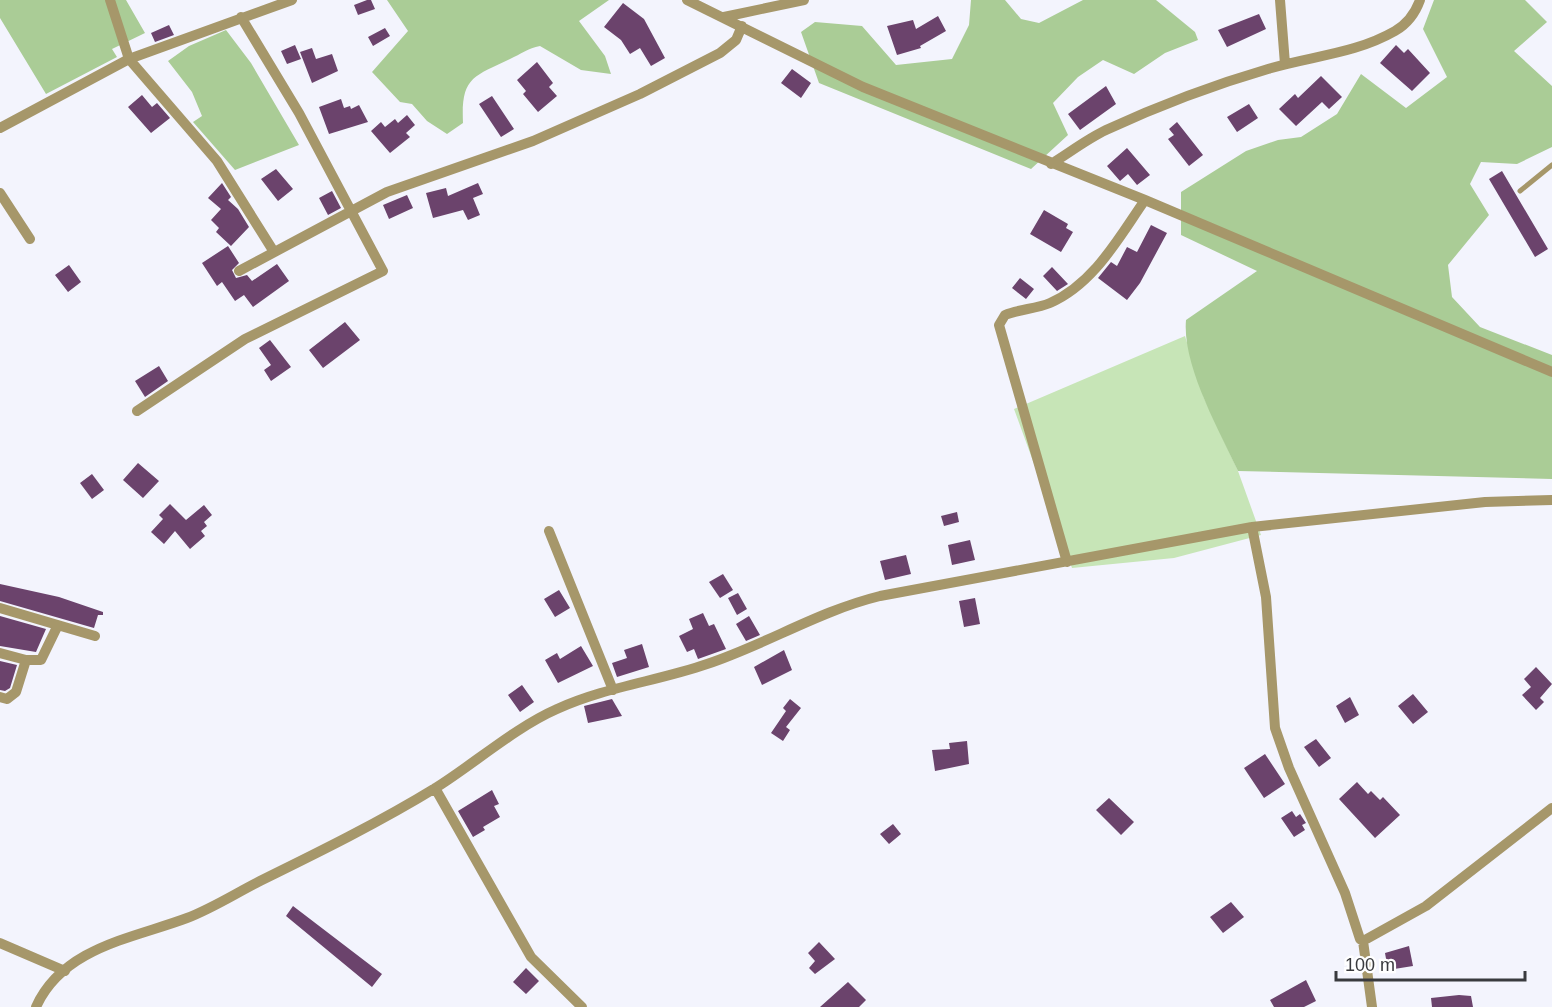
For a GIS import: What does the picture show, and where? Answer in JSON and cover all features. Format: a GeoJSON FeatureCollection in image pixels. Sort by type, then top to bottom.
{"type":"FeatureCollection","features":[{"type":"Feature","properties":{"kind":"street"},"geometry":{"type":"LineString","coordinates":[[110,0],[129,59],[217,161],[274,252]]}},
{"type":"Feature","properties":{"kind":"street"},"geometry":{"type":"LineString","coordinates":[[0,128],[129,59],[292,0]]}},
{"type":"Feature","properties":{"kind":"street"},"geometry":{"type":"LineString","coordinates":[[687,0],[724,16],[863,87],[1145,201],[1552,372]]}},
{"type":"Feature","properties":{"kind":"street"},"geometry":{"type":"LineString","coordinates":[[724,16],[804,0]]}},
{"type":"Feature","properties":{"kind":"street"},"geometry":{"type":"LineString","coordinates":[[1281,0],[1285,64]]}},
{"type":"Feature","properties":{"kind":"street"},"geometry":{"type":"LineString","coordinates":[[1051,164],[1104,131],[1160,107],[1238,78],[1285,64],[1351,50],[1395,31],[1415,14],[1420,0]]}},
{"type":"Feature","properties":{"kind":"street"},"geometry":{"type":"LineString","coordinates":[[137,411],[245,339],[383,272],[299,113],[242,17]]}},
{"type":"Feature","properties":{"kind":"street"},"geometry":{"type":"LineString","coordinates":[[239,271],[387,192],[533,141],[640,94],[720,53],[736,40],[742,26]]}},
{"type":"Feature","properties":{"kind":"street"},"geometry":{"type":"LineString","coordinates":[[0,193],[30,238]]}},
{"type":"Feature","properties":{"kind":"street"},"geometry":{"type":"LineString","coordinates":[[1067,562],[999,325],[1005,315],[1054,301],[1085,278],[1100,264],[1145,201]]}},
{"type":"Feature","properties":{"kind":"street"},"geometry":{"type":"LineString","coordinates":[[36,1007],[40,999],[65,971],[93,951],[138,932],[203,911],[435,788],[545,715],[571,703],[708,664],[828,612],[862,601],[1252,528],[1485,502],[1552,500]]}},
{"type":"Feature","properties":{"kind":"street"},"geometry":{"type":"LineString","coordinates":[[1252,528],[1266,597],[1275,728],[1289,768],[1341,882],[1362,941],[1372,1007]]}},
{"type":"Feature","properties":{"kind":"street"},"geometry":{"type":"LineString","coordinates":[[549,531],[614,690]]}},
{"type":"Feature","properties":{"kind":"street"},"geometry":{"type":"LineString","coordinates":[[0,608],[94,636]]}},
{"type":"Feature","properties":{"kind":"street"},"geometry":{"type":"LineString","coordinates":[[0,653],[26,660],[45,658],[58,625]]}},
{"type":"Feature","properties":{"kind":"street"},"geometry":{"type":"LineString","coordinates":[[0,697],[7,699],[15,694],[26,660]]}},
{"type":"Feature","properties":{"kind":"street"},"geometry":{"type":"LineString","coordinates":[[435,788],[531,957],[582,1007]]}},
{"type":"Feature","properties":{"kind":"street"},"geometry":{"type":"LineString","coordinates":[[1362,941],[1425,906],[1552,808]]}},
{"type":"Feature","properties":{"kind":"street"},"geometry":{"type":"LineString","coordinates":[[0,943],[65,971]]}},
{"type":"Feature","properties":{"kind":"lane"},"geometry":{"type":"LineString","coordinates":[[1520,191],[1552,165]]}},
{"type":"Feature","properties":{"kind":"green space"},"geometry":{"type":"Polygon","coordinates":[[[0,0],[126,0],[145,33],[112,49],[117,57],[46,94],[0,18],[0,0]]]}},
{"type":"Feature","properties":{"kind":"green space"},"geometry":{"type":"Polygon","coordinates":[[[387,0],[609,0],[579,21],[605,56],[611,74],[581,70],[540,46],[532,48],[486,70],[472,81],[464,97],[463,123],[447,134],[427,121],[412,104],[400,102],[372,72],[408,31],[387,0]]]}},
{"type":"Feature","properties":{"kind":"green space"},"geometry":{"type":"Polygon","coordinates":[[[971,0],[1005,0],[1021,19],[1039,23],[1083,0],[1156,0],[1195,32],[1198,40],[1165,53],[1134,74],[1103,60],[1078,77],[1053,103],[1068,135],[1031,169],[819,83],[801,32],[815,22],[862,26],[896,65],[952,59],[969,25],[971,0]]]}},
{"type":"Feature","properties":{"kind":"green space"},"geometry":{"type":"Polygon","coordinates":[[[1434,0],[1525,0],[1547,22],[1514,51],[1552,86],[1552,147],[1517,164],[1481,162],[1470,184],[1489,215],[1448,265],[1452,297],[1480,327],[1552,355],[1552,479],[1238,471],[1196,377],[1186,338],[1186,320],[1257,271],[1181,235],[1181,192],[1246,151],[1278,140],[1301,137],[1337,114],[1361,74],[1406,108],[1447,77],[1423,29],[1434,0]]]}},
{"type":"Feature","properties":{"kind":"green space"},"geometry":{"type":"Polygon","coordinates":[[[226,30],[251,63],[299,145],[235,170],[193,122],[202,116],[192,92],[168,61],[189,46],[226,30]]]}},
{"type":"Feature","properties":{"kind":"green space"},"geometry":{"type":"Polygon","coordinates":[[[1185,336],[1204,398],[1238,471],[1261,535],[1174,558],[1072,568],[1014,409],[1185,336]]]}},
{"type":"Feature","properties":{"kind":"building"},"geometry":{"type":"Polygon","coordinates":[[[371,0],[375,9],[358,15],[354,5],[371,0]]]}},
{"type":"Feature","properties":{"kind":"building"},"geometry":{"type":"Polygon","coordinates":[[[623,3],[644,19],[665,58],[651,66],[640,48],[630,54],[621,40],[604,27],[623,3]]]}},
{"type":"Feature","properties":{"kind":"building"},"geometry":{"type":"Polygon","coordinates":[[[1259,14],[1266,29],[1227,47],[1218,30],[1259,14]]]}},
{"type":"Feature","properties":{"kind":"building"},"geometry":{"type":"Polygon","coordinates":[[[938,16],[946,31],[920,46],[921,48],[897,55],[887,26],[913,20],[916,29],[938,16]]]}},
{"type":"Feature","properties":{"kind":"building"},"geometry":{"type":"Polygon","coordinates":[[[169,25],[174,35],[155,42],[151,33],[169,25]]]}},
{"type":"Feature","properties":{"kind":"building"},"geometry":{"type":"Polygon","coordinates":[[[385,28],[390,36],[373,46],[368,37],[385,28]]]}},
{"type":"Feature","properties":{"kind":"building"},"geometry":{"type":"Polygon","coordinates":[[[295,45],[301,59],[287,64],[281,51],[295,45]]]}},
{"type":"Feature","properties":{"kind":"building"},"geometry":{"type":"Polygon","coordinates":[[[1396,45],[1404,53],[1408,49],[1430,73],[1412,91],[1380,63],[1396,45]]]}},
{"type":"Feature","properties":{"kind":"building"},"geometry":{"type":"Polygon","coordinates":[[[312,48],[316,59],[332,54],[338,71],[312,83],[300,52],[312,48]]]}},
{"type":"Feature","properties":{"kind":"building"},"geometry":{"type":"Polygon","coordinates":[[[537,62],[553,83],[549,87],[557,96],[538,112],[523,94],[526,91],[517,80],[537,62]]]}},
{"type":"Feature","properties":{"kind":"building"},"geometry":{"type":"Polygon","coordinates":[[[792,69],[811,83],[801,98],[781,83],[792,69]]]}},
{"type":"Feature","properties":{"kind":"building"},"geometry":{"type":"Polygon","coordinates":[[[1321,76],[1342,97],[1329,109],[1322,102],[1296,126],[1279,109],[1295,94],[1298,98],[1321,76]]]}},
{"type":"Feature","properties":{"kind":"building"},"geometry":{"type":"Polygon","coordinates":[[[1106,86],[1116,104],[1080,130],[1068,114],[1106,86]]]}},
{"type":"Feature","properties":{"kind":"building"},"geometry":{"type":"Polygon","coordinates":[[[142,95],[152,107],[157,103],[170,118],[151,133],[128,107],[142,95]]]}},
{"type":"Feature","properties":{"kind":"building"},"geometry":{"type":"Polygon","coordinates":[[[492,96],[514,129],[501,137],[479,104],[492,96]]]}},
{"type":"Feature","properties":{"kind":"building"},"geometry":{"type":"Polygon","coordinates":[[[341,99],[344,108],[350,106],[351,109],[359,105],[368,122],[329,134],[319,107],[341,99]]]}},
{"type":"Feature","properties":{"kind":"building"},"geometry":{"type":"Polygon","coordinates":[[[1249,104],[1258,118],[1237,132],[1227,117],[1249,104]]]}},
{"type":"Feature","properties":{"kind":"building"},"geometry":{"type":"Polygon","coordinates":[[[407,115],[415,125],[406,133],[410,137],[390,153],[371,131],[381,122],[385,127],[395,119],[398,123],[407,115]]]}},
{"type":"Feature","properties":{"kind":"building"},"geometry":{"type":"Polygon","coordinates":[[[1177,122],[1203,155],[1189,166],[1168,139],[1174,135],[1169,129],[1177,122]]]}},
{"type":"Feature","properties":{"kind":"building"},"geometry":{"type":"Polygon","coordinates":[[[1127,148],[1150,175],[1137,185],[1128,174],[1120,181],[1107,166],[1127,148]]]}},
{"type":"Feature","properties":{"kind":"building"},"geometry":{"type":"Polygon","coordinates":[[[276,169],[293,189],[278,201],[261,179],[276,169]]]}},
{"type":"Feature","properties":{"kind":"building"},"geometry":{"type":"Polygon","coordinates":[[[1502,171],[1548,249],[1535,257],[1489,179],[1502,171]]]}},
{"type":"Feature","properties":{"kind":"building"},"geometry":{"type":"Polygon","coordinates":[[[222,183],[231,197],[228,200],[238,209],[249,227],[231,246],[216,232],[219,228],[211,220],[221,209],[208,198],[222,183]]]}},
{"type":"Feature","properties":{"kind":"building"},"geometry":{"type":"Polygon","coordinates":[[[478,183],[483,194],[473,198],[480,215],[468,220],[463,210],[433,218],[426,193],[446,188],[448,196],[478,183]]]}},
{"type":"Feature","properties":{"kind":"building"},"geometry":{"type":"Polygon","coordinates":[[[332,191],[341,208],[328,215],[319,198],[332,191]]]}},
{"type":"Feature","properties":{"kind":"building"},"geometry":{"type":"Polygon","coordinates":[[[407,195],[413,208],[389,219],[383,205],[407,195]]]}},
{"type":"Feature","properties":{"kind":"building"},"geometry":{"type":"Polygon","coordinates":[[[1044,210],[1068,224],[1066,228],[1073,232],[1061,252],[1030,234],[1044,210]]]}},
{"type":"Feature","properties":{"kind":"building"},"geometry":{"type":"Polygon","coordinates":[[[1151,225],[1167,233],[1140,283],[1127,300],[1098,278],[1111,262],[1117,266],[1127,247],[1137,252],[1151,225]]]}},
{"type":"Feature","properties":{"kind":"building"},"geometry":{"type":"Polygon","coordinates":[[[228,246],[239,263],[232,270],[236,278],[247,275],[252,281],[277,264],[289,281],[253,307],[244,295],[235,301],[222,282],[217,286],[202,263],[228,246]]]}},
{"type":"Feature","properties":{"kind":"building"},"geometry":{"type":"Polygon","coordinates":[[[69,265],[81,282],[68,292],[55,275],[69,265]]]}},
{"type":"Feature","properties":{"kind":"building"},"geometry":{"type":"Polygon","coordinates":[[[1052,267],[1068,284],[1057,291],[1043,276],[1052,267]]]}},
{"type":"Feature","properties":{"kind":"building"},"geometry":{"type":"Polygon","coordinates":[[[1020,278],[1034,289],[1026,299],[1012,288],[1020,278]]]}},
{"type":"Feature","properties":{"kind":"building"},"geometry":{"type":"Polygon","coordinates":[[[345,322],[360,340],[323,368],[309,350],[345,322]]]}},
{"type":"Feature","properties":{"kind":"building"},"geometry":{"type":"Polygon","coordinates":[[[270,340],[291,367],[271,381],[264,370],[271,365],[259,348],[270,340]]]}},
{"type":"Feature","properties":{"kind":"building"},"geometry":{"type":"Polygon","coordinates":[[[159,366],[168,381],[145,397],[135,381],[159,366]]]}},
{"type":"Feature","properties":{"kind":"building"},"geometry":{"type":"Polygon","coordinates":[[[138,463],[159,481],[143,498],[123,480],[138,463]]]}},
{"type":"Feature","properties":{"kind":"building"},"geometry":{"type":"Polygon","coordinates":[[[92,474],[104,490],[92,499],[80,483],[92,474]]]}},
{"type":"Feature","properties":{"kind":"building"},"geometry":{"type":"Polygon","coordinates":[[[170,504],[186,520],[204,505],[212,515],[204,522],[207,526],[201,531],[205,536],[190,549],[175,531],[164,544],[151,532],[163,519],[159,515],[170,504]]]}},
{"type":"Feature","properties":{"kind":"building"},"geometry":{"type":"Polygon","coordinates":[[[957,512],[959,522],[944,526],[941,516],[957,512]]]}},
{"type":"Feature","properties":{"kind":"building"},"geometry":{"type":"Polygon","coordinates":[[[970,540],[975,560],[952,565],[948,545],[970,540]]]}},
{"type":"Feature","properties":{"kind":"building"},"geometry":{"type":"Polygon","coordinates":[[[906,555],[911,574],[885,580],[880,561],[906,555]]]}},
{"type":"Feature","properties":{"kind":"building"},"geometry":{"type":"Polygon","coordinates":[[[723,574],[733,590],[720,598],[709,582],[723,574]]]}},
{"type":"Feature","properties":{"kind":"building"},"geometry":{"type":"Polygon","coordinates":[[[0,584],[59,597],[103,612],[103,615],[98,615],[94,628],[0,601],[0,584]]]}},
{"type":"Feature","properties":{"kind":"building"},"geometry":{"type":"Polygon","coordinates":[[[559,590],[570,608],[555,617],[544,599],[559,590]]]}},
{"type":"Feature","properties":{"kind":"building"},"geometry":{"type":"Polygon","coordinates":[[[738,593],[747,609],[737,615],[728,598],[738,593]]]}},
{"type":"Feature","properties":{"kind":"building"},"geometry":{"type":"Polygon","coordinates":[[[975,598],[980,624],[964,627],[959,601],[975,598]]]}},
{"type":"Feature","properties":{"kind":"building"},"geometry":{"type":"Polygon","coordinates":[[[703,613],[709,626],[714,624],[726,649],[698,659],[694,649],[687,652],[679,636],[693,629],[689,619],[703,613]]]}},
{"type":"Feature","properties":{"kind":"building"},"geometry":{"type":"Polygon","coordinates":[[[0,616],[46,629],[36,652],[0,646],[0,616]]]}},
{"type":"Feature","properties":{"kind":"building"},"geometry":{"type":"Polygon","coordinates":[[[749,616],[760,635],[746,641],[736,624],[749,616]]]}},
{"type":"Feature","properties":{"kind":"building"},"geometry":{"type":"Polygon","coordinates":[[[642,644],[649,667],[617,677],[612,663],[627,658],[624,650],[642,644]]]}},
{"type":"Feature","properties":{"kind":"building"},"geometry":{"type":"Polygon","coordinates":[[[581,646],[593,666],[558,683],[545,660],[557,653],[560,659],[581,646]]]}},
{"type":"Feature","properties":{"kind":"building"},"geometry":{"type":"Polygon","coordinates":[[[784,650],[792,670],[762,685],[754,667],[784,650]]]}},
{"type":"Feature","properties":{"kind":"building"},"geometry":{"type":"Polygon","coordinates":[[[0,661],[17,665],[10,688],[5,691],[0,690],[0,661]]]}},
{"type":"Feature","properties":{"kind":"building"},"geometry":{"type":"Polygon","coordinates":[[[1536,667],[1552,684],[1540,698],[1544,702],[1536,710],[1522,695],[1531,687],[1524,679],[1536,667]]]}},
{"type":"Feature","properties":{"kind":"building"},"geometry":{"type":"Polygon","coordinates":[[[522,685],[534,702],[520,712],[508,695],[522,685]]]}},
{"type":"Feature","properties":{"kind":"building"},"geometry":{"type":"Polygon","coordinates":[[[1413,694],[1428,712],[1413,724],[1398,706],[1413,694]]]}},
{"type":"Feature","properties":{"kind":"building"},"geometry":{"type":"Polygon","coordinates":[[[1350,697],[1359,715],[1345,723],[1336,706],[1350,697]]]}},
{"type":"Feature","properties":{"kind":"building"},"geometry":{"type":"Polygon","coordinates":[[[612,699],[622,716],[588,723],[584,706],[612,699]]]}},
{"type":"Feature","properties":{"kind":"building"},"geometry":{"type":"Polygon","coordinates":[[[790,699],[801,708],[786,727],[790,730],[783,741],[771,733],[786,711],[783,708],[790,699]]]}},
{"type":"Feature","properties":{"kind":"building"},"geometry":{"type":"Polygon","coordinates":[[[1316,739],[1331,758],[1319,767],[1304,747],[1316,739]]]}},
{"type":"Feature","properties":{"kind":"building"},"geometry":{"type":"Polygon","coordinates":[[[967,741],[969,764],[935,771],[932,750],[950,749],[949,743],[967,741]]]}},
{"type":"Feature","properties":{"kind":"building"},"geometry":{"type":"Polygon","coordinates":[[[1265,754],[1285,784],[1264,798],[1244,768],[1265,754]]]}},
{"type":"Feature","properties":{"kind":"building"},"geometry":{"type":"Polygon","coordinates":[[[1357,782],[1368,794],[1371,791],[1380,800],[1383,797],[1400,815],[1375,838],[1339,799],[1357,782]]]}},
{"type":"Feature","properties":{"kind":"building"},"geometry":{"type":"Polygon","coordinates":[[[492,790],[499,804],[494,806],[500,817],[483,827],[485,830],[473,837],[458,811],[492,790]]]}},
{"type":"Feature","properties":{"kind":"building"},"geometry":{"type":"Polygon","coordinates":[[[1109,798],[1134,822],[1121,835],[1096,810],[1109,798]]]}},
{"type":"Feature","properties":{"kind":"building"},"geometry":{"type":"Polygon","coordinates":[[[1292,811],[1296,817],[1300,814],[1306,823],[1302,825],[1305,830],[1294,837],[1281,818],[1292,811]]]}},
{"type":"Feature","properties":{"kind":"building"},"geometry":{"type":"Polygon","coordinates":[[[893,824],[901,834],[889,844],[880,834],[893,824]]]}},
{"type":"Feature","properties":{"kind":"building"},"geometry":{"type":"Polygon","coordinates":[[[1231,902],[1244,917],[1223,933],[1210,917],[1231,902]]]}},
{"type":"Feature","properties":{"kind":"building"},"geometry":{"type":"Polygon","coordinates":[[[293,906],[382,974],[372,987],[286,916],[293,906]]]}},
{"type":"Feature","properties":{"kind":"building"},"geometry":{"type":"Polygon","coordinates":[[[819,942],[835,959],[815,974],[809,968],[815,961],[808,953],[819,942]]]}},
{"type":"Feature","properties":{"kind":"building"},"geometry":{"type":"Polygon","coordinates":[[[1409,946],[1413,966],[1388,970],[1385,953],[1409,946]]]}},
{"type":"Feature","properties":{"kind":"building"},"geometry":{"type":"Polygon","coordinates":[[[526,968],[539,981],[526,994],[513,982],[526,968]]]}},
{"type":"Feature","properties":{"kind":"building"},"geometry":{"type":"Polygon","coordinates":[[[1306,980],[1316,1001],[1304,1007],[1274,1007],[1270,1000],[1306,980]]]}},
{"type":"Feature","properties":{"kind":"building"},"geometry":{"type":"Polygon","coordinates":[[[848,982],[866,1000],[859,1007],[820,1007],[848,982]]]}},
{"type":"Feature","properties":{"kind":"building"},"geometry":{"type":"Polygon","coordinates":[[[1471,996],[1473,1007],[1432,1007],[1431,998],[1471,996]]]}}]}
